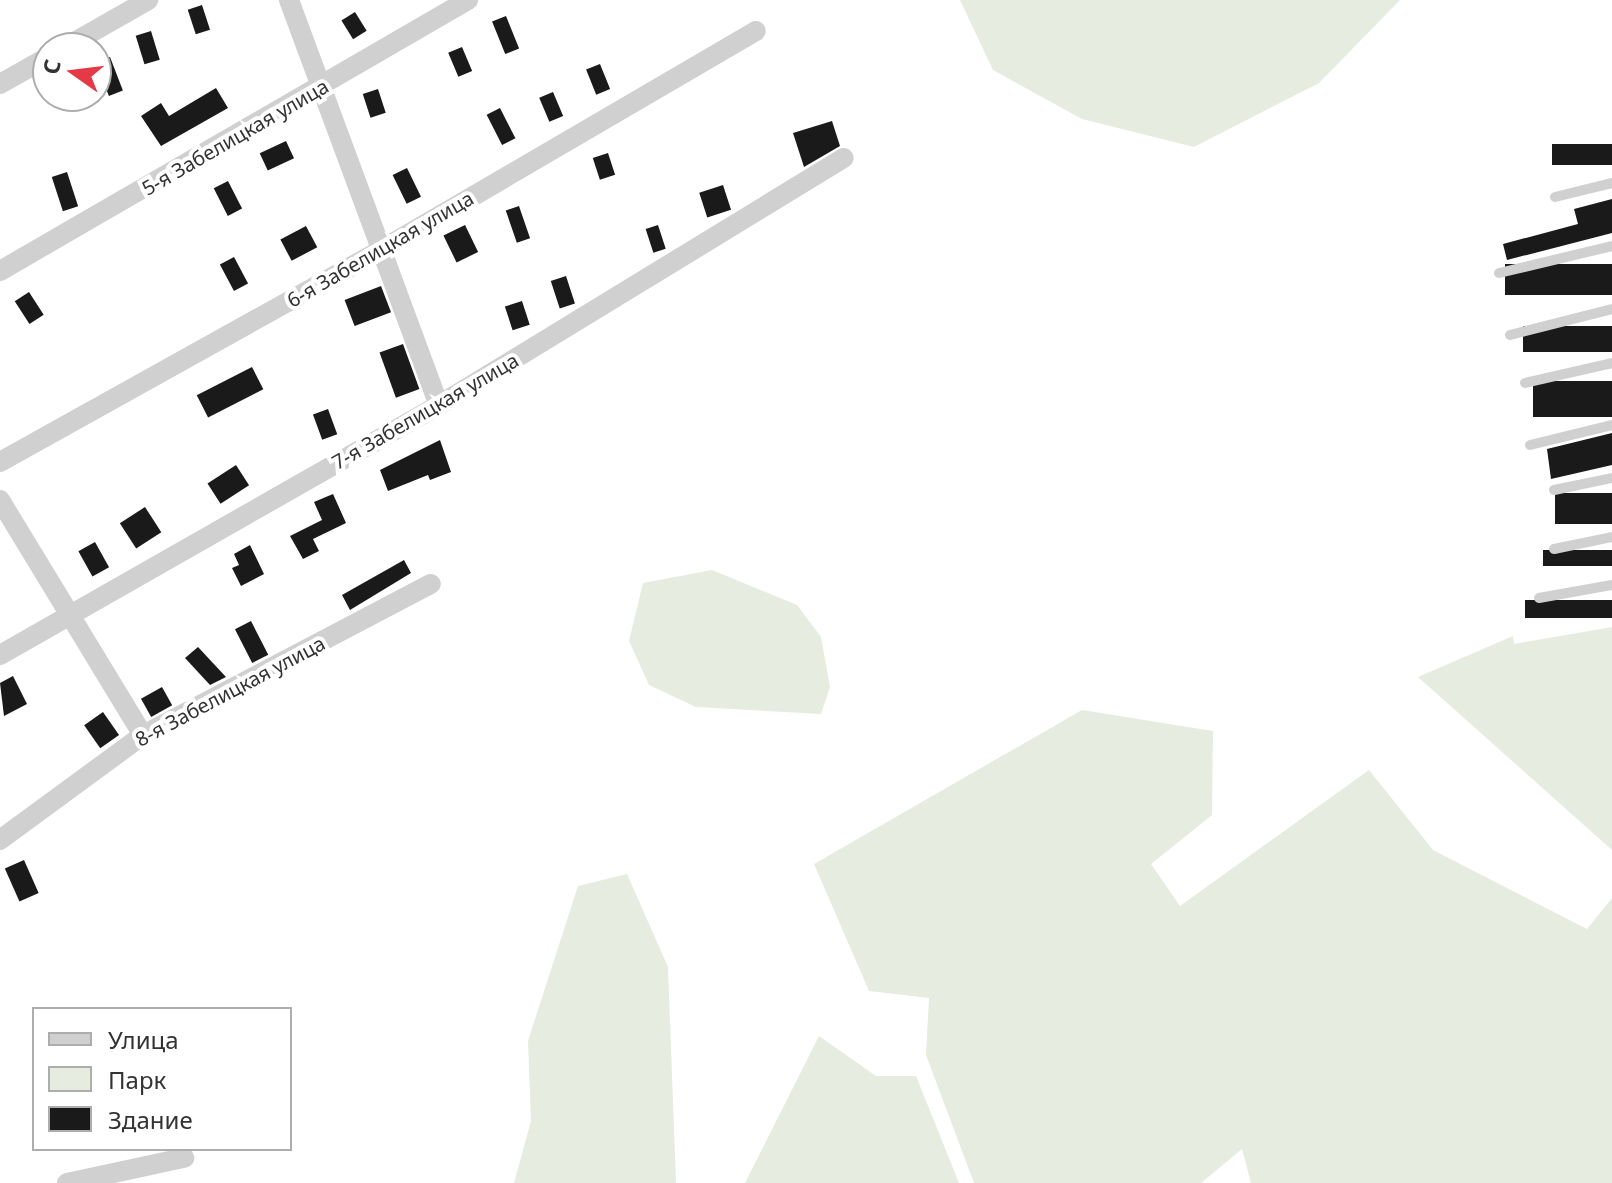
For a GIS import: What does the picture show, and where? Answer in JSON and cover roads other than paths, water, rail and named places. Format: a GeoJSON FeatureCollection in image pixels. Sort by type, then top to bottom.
{"type":"FeatureCollection","features":[{"type":"Feature","properties":{"kind":"street"},"geometry":{"type":"LineString","coordinates":[[92,32],[148,0]]}},
{"type":"Feature","properties":{"kind":"street"},"geometry":{"type":"LineString","coordinates":[[289,0],[439,405]]}},
{"type":"Feature","properties":{"kind":"street","name":"5-я Забелицкая улица"},"geometry":{"type":"LineString","coordinates":[[0,271],[320,90],[468,0]]}},
{"type":"Feature","properties":{"kind":"street","name":"6-я Забелицкая улица"},"geometry":{"type":"LineString","coordinates":[[0,462],[381,250],[756,31]]}},
{"type":"Feature","properties":{"kind":"street"},"geometry":{"type":"LineString","coordinates":[[0,84],[32,66]]}},
{"type":"Feature","properties":{"kind":"street","name":"7-я Забелицкая улица"},"geometry":{"type":"LineString","coordinates":[[0,655],[439,405],[844,158]]}},
{"type":"Feature","properties":{"kind":"street"},"geometry":{"type":"LineString","coordinates":[[0,500],[143,735]]}},
{"type":"Feature","properties":{"kind":"street","name":"8-я Забелицкая улица"},"geometry":{"type":"LineString","coordinates":[[0,840],[143,735],[431,584]]}},
{"type":"Feature","properties":{"kind":"street"},"geometry":{"type":"LineString","coordinates":[[67,1183],[184,1158]]}},
{"type":"Feature","properties":{"kind":"lane"},"geometry":{"type":"LineString","coordinates":[[1555,197],[1612,183]]}},
{"type":"Feature","properties":{"kind":"lane"},"geometry":{"type":"LineString","coordinates":[[1499,273],[1612,246]]}},
{"type":"Feature","properties":{"kind":"lane"},"geometry":{"type":"LineString","coordinates":[[1510,335],[1612,309]]}},
{"type":"Feature","properties":{"kind":"lane"},"geometry":{"type":"LineString","coordinates":[[1525,383],[1612,363]]}},
{"type":"Feature","properties":{"kind":"lane"},"geometry":{"type":"LineString","coordinates":[[1530,445],[1612,425]]}},
{"type":"Feature","properties":{"kind":"lane"},"geometry":{"type":"LineString","coordinates":[[1554,490],[1612,478]]}},
{"type":"Feature","properties":{"kind":"lane"},"geometry":{"type":"LineString","coordinates":[[1554,549],[1612,537]]}},
{"type":"Feature","properties":{"kind":"lane"},"geometry":{"type":"LineString","coordinates":[[1539,598],[1612,585]]}}]}
